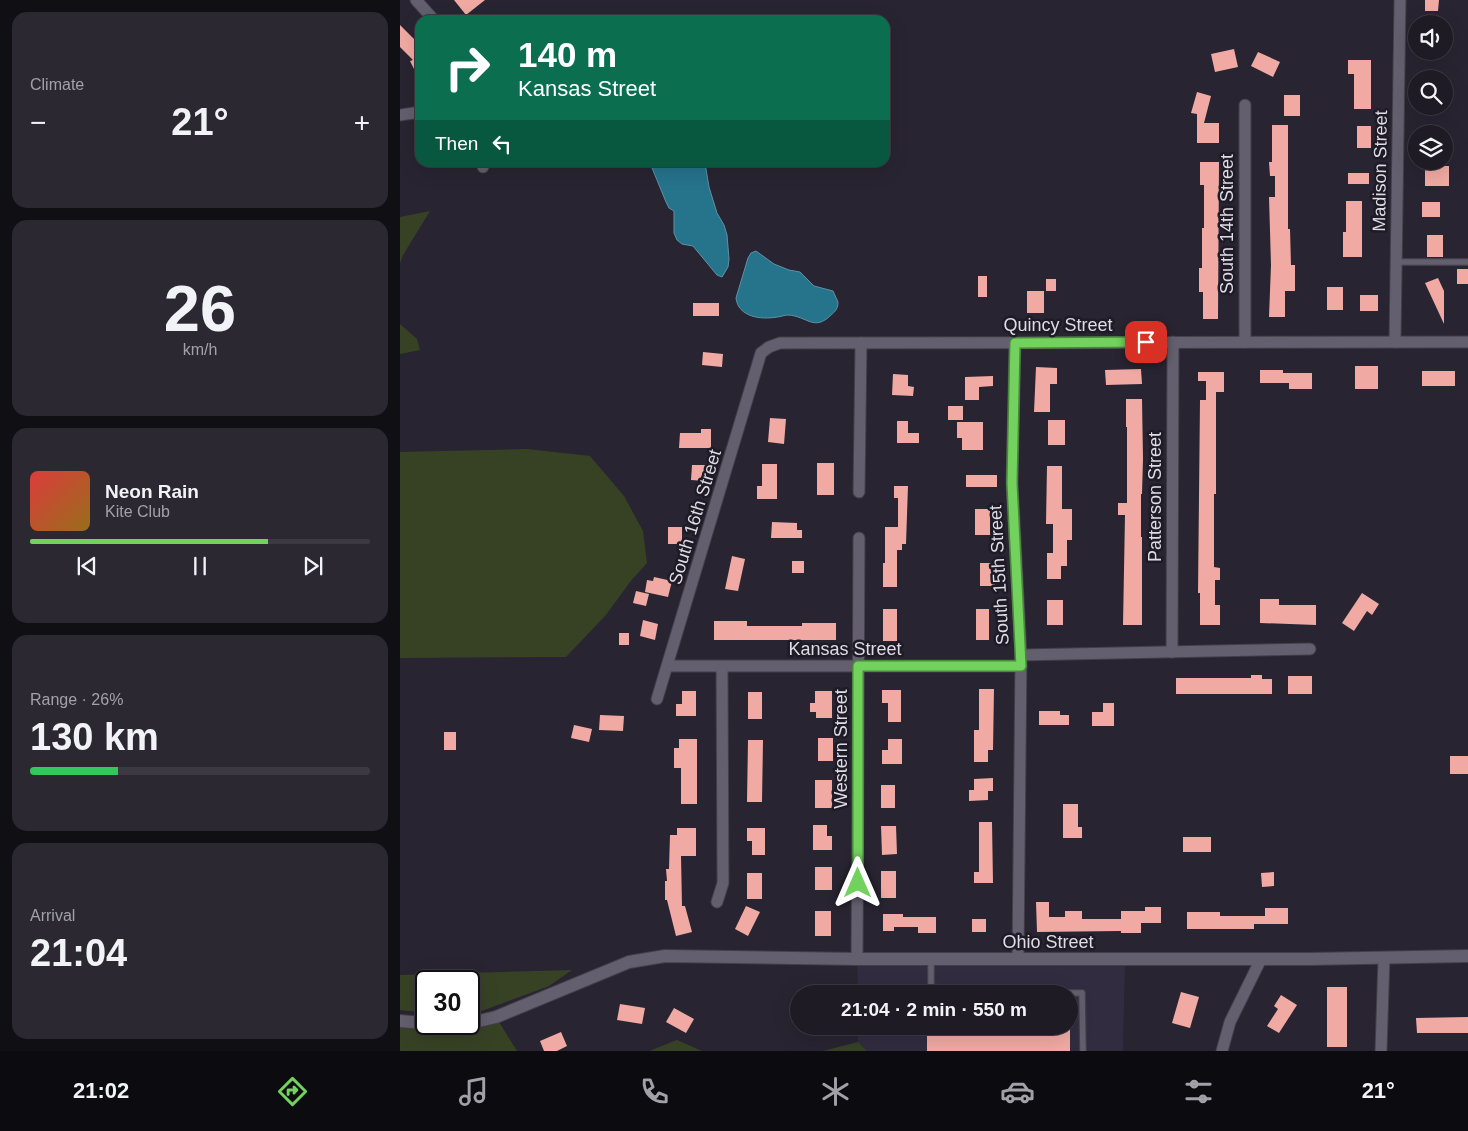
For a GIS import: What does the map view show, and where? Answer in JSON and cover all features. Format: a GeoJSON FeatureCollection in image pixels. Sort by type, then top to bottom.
{"type":"FeatureCollection","features":[{"type":"Feature","properties":{"kind":"street"},"geometry":{"type":"LineString","coordinates":[[416,0],[430,15]]}},
{"type":"Feature","properties":{"kind":"street","name":"Madison Street"},"geometry":{"type":"LineString","coordinates":[[1395,342],[1400,0]]}},
{"type":"Feature","properties":{"kind":"street","name":"South 14th Street"},"geometry":{"type":"LineString","coordinates":[[1245,105],[1245,342]]}},
{"type":"Feature","properties":{"kind":"street"},"geometry":{"type":"LineString","coordinates":[[400,115],[415,113]]}},
{"type":"Feature","properties":{"kind":"street","name":"Patterson Street"},"geometry":{"type":"LineString","coordinates":[[1172,652],[1173,342]]}},
{"type":"Feature","properties":{"kind":"street","name":"Quincy Street"},"geometry":{"type":"LineString","coordinates":[[769,347],[780,343],[1468,342]]}},
{"type":"Feature","properties":{"kind":"street"},"geometry":{"type":"LineString","coordinates":[[859,492],[861,343]]}},
{"type":"Feature","properties":{"kind":"street","name":"South 15th Street"},"geometry":{"type":"LineString","coordinates":[[1015,343],[1012,483],[1021,660],[1018,959]]}},
{"type":"Feature","properties":{"kind":"street","name":"South 16th Street"},"geometry":{"type":"LineString","coordinates":[[657,699],[761,354],[769,347]]}},
{"type":"Feature","properties":{"kind":"street","name":"Western Street"},"geometry":{"type":"LineString","coordinates":[[857,959],[858,538]]}},
{"type":"Feature","properties":{"kind":"street","name":"Kansas Street"},"geometry":{"type":"LineString","coordinates":[[668,666],[858,666],[1172,652],[1310,650]]}},
{"type":"Feature","properties":{"kind":"street"},"geometry":{"type":"LineString","coordinates":[[717,902],[724,883],[722,667]]}},
{"type":"Feature","properties":{"kind":"street","name":"Ohio Street"},"geometry":{"type":"LineString","coordinates":[[400,1021],[458,1026],[496,1017],[629,962],[665,956],[857,959],[1261,959],[1468,956]]}},
{"type":"Feature","properties":{"kind":"street"},"geometry":{"type":"LineString","coordinates":[[1381,1051],[1384,958]]}},
{"type":"Feature","properties":{"kind":"street"},"geometry":{"type":"LineString","coordinates":[[1222,1051],[1230,1022],[1261,959]]}},
{"type":"Feature","properties":{"kind":"lane"},"geometry":{"type":"LineString","coordinates":[[1396,262],[1468,262]]}},
{"type":"Feature","properties":{"kind":"lane"},"geometry":{"type":"LineString","coordinates":[[931,959],[931,987],[971,992],[1082,992],[1083,1051]]}},
{"type":"Feature","properties":{"kind":"shaded area"},"geometry":{"type":"Polygon","coordinates":[[[857,959],[1125,959],[1123,1051],[867,1051],[858,1042],[858,1035],[1078,1035],[1078,985],[858,985],[857,959]]]}},
{"type":"Feature","properties":{"kind":"green space"},"geometry":{"type":"Polygon","coordinates":[[[430,211],[403,255],[400,263],[400,217],[430,211]]]}},
{"type":"Feature","properties":{"kind":"green space"},"geometry":{"type":"Polygon","coordinates":[[[400,324],[417,339],[420,350],[400,354],[400,324]]]}},
{"type":"Feature","properties":{"kind":"green space"},"geometry":{"type":"Polygon","coordinates":[[[527,449],[590,456],[624,496],[643,531],[647,563],[630,582],[606,615],[566,657],[400,658],[400,452],[527,449]]]}},
{"type":"Feature","properties":{"kind":"green space"},"geometry":{"type":"Polygon","coordinates":[[[572,970],[549,986],[480,1012],[480,973],[572,970]]]}},
{"type":"Feature","properties":{"kind":"green space"},"geometry":{"type":"Polygon","coordinates":[[[400,975],[415,975],[415,1012],[400,1010],[400,975]]]}},
{"type":"Feature","properties":{"kind":"green space"},"geometry":{"type":"Polygon","coordinates":[[[496,1017],[517,1051],[400,1051],[400,1021],[415,1022],[415,1035],[480,1035],[480,1018],[496,1017]]]}},
{"type":"Feature","properties":{"kind":"green space"},"geometry":{"type":"Polygon","coordinates":[[[677,1040],[702,1051],[649,1051],[677,1040]]]}},
{"type":"Feature","properties":{"kind":"green space"},"geometry":{"type":"Polygon","coordinates":[[[858,1042],[867,1051],[823,1051],[858,1042]]]}},
{"type":"Feature","properties":{"kind":"water"},"geometry":{"type":"Polygon","coordinates":[[[652,167],[706,167],[709,187],[717,213],[727,235],[729,259],[728,267],[722,277],[717,275],[693,246],[682,244],[677,240],[674,233],[674,211],[669,208],[652,167]]]}},
{"type":"Feature","properties":{"kind":"water"},"geometry":{"type":"Polygon","coordinates":[[[756,251],[774,264],[800,272],[814,286],[833,291],[838,302],[835,311],[825,320],[815,323],[795,316],[764,318],[751,316],[746,313],[741,309],[736,298],[748,258],[751,253],[756,251]]]}},
{"type":"Feature","properties":{"kind":"building"},"geometry":{"type":"Polygon","coordinates":[[[454,0],[485,0],[466,15],[454,0]]]}},
{"type":"Feature","properties":{"kind":"building"},"geometry":{"type":"Polygon","coordinates":[[[1425,0],[1439,0],[1438,11],[1425,11],[1425,0]]]}},
{"type":"Feature","properties":{"kind":"building"},"geometry":{"type":"Polygon","coordinates":[[[400,25],[415,40],[415,71],[410,61],[413,60],[400,47],[400,25]]]}},
{"type":"Feature","properties":{"kind":"building"},"geometry":{"type":"Polygon","coordinates":[[[1234,49],[1238,67],[1215,72],[1211,54],[1234,49]]]}},
{"type":"Feature","properties":{"kind":"building"},"geometry":{"type":"Polygon","coordinates":[[[1258,52],[1280,62],[1273,77],[1251,66],[1258,52]]]}},
{"type":"Feature","properties":{"kind":"building"},"geometry":{"type":"Polygon","coordinates":[[[1348,60],[1371,60],[1371,109],[1354,109],[1354,74],[1348,74],[1348,60]]]}},
{"type":"Feature","properties":{"kind":"building"},"geometry":{"type":"Polygon","coordinates":[[[1197,92],[1211,96],[1204,123],[1219,123],[1219,143],[1197,143],[1197,114],[1191,113],[1197,92]]]}},
{"type":"Feature","properties":{"kind":"building"},"geometry":{"type":"Polygon","coordinates":[[[1284,95],[1300,95],[1300,116],[1284,116],[1284,95]]]}},
{"type":"Feature","properties":{"kind":"building"},"geometry":{"type":"Polygon","coordinates":[[[1272,125],[1288,125],[1288,229],[1290,229],[1291,265],[1295,265],[1295,291],[1285,291],[1285,317],[1269,317],[1271,265],[1269,197],[1275,197],[1275,176],[1270,176],[1269,162],[1272,162],[1272,125]]]}},
{"type":"Feature","properties":{"kind":"building"},"geometry":{"type":"Polygon","coordinates":[[[1357,126],[1371,126],[1371,148],[1357,148],[1357,126]]]}},
{"type":"Feature","properties":{"kind":"building"},"geometry":{"type":"Polygon","coordinates":[[[1200,162],[1219,162],[1218,319],[1203,319],[1203,292],[1199,292],[1199,268],[1202,268],[1202,228],[1204,228],[1204,185],[1200,185],[1200,162]]]}},
{"type":"Feature","properties":{"kind":"building"},"geometry":{"type":"Polygon","coordinates":[[[1425,170],[1449,170],[1449,186],[1425,186],[1425,170]]]}},
{"type":"Feature","properties":{"kind":"building"},"geometry":{"type":"Polygon","coordinates":[[[1348,173],[1369,173],[1369,184],[1348,184],[1348,173]]]}},
{"type":"Feature","properties":{"kind":"building"},"geometry":{"type":"Polygon","coordinates":[[[1346,201],[1362,201],[1362,257],[1343,257],[1343,232],[1346,232],[1346,201]]]}},
{"type":"Feature","properties":{"kind":"building"},"geometry":{"type":"Polygon","coordinates":[[[1422,202],[1440,202],[1440,217],[1422,217],[1422,202]]]}},
{"type":"Feature","properties":{"kind":"building"},"geometry":{"type":"Polygon","coordinates":[[[1427,235],[1443,235],[1443,257],[1427,257],[1427,235]]]}},
{"type":"Feature","properties":{"kind":"building"},"geometry":{"type":"Polygon","coordinates":[[[1457,269],[1468,269],[1468,284],[1457,284],[1457,269]]]}},
{"type":"Feature","properties":{"kind":"building"},"geometry":{"type":"Polygon","coordinates":[[[978,276],[987,276],[987,297],[978,297],[978,276]]]}},
{"type":"Feature","properties":{"kind":"building"},"geometry":{"type":"Polygon","coordinates":[[[1438,278],[1444,291],[1444,324],[1425,283],[1438,278]]]}},
{"type":"Feature","properties":{"kind":"building"},"geometry":{"type":"Polygon","coordinates":[[[1046,279],[1056,279],[1056,291],[1046,291],[1046,279]]]}},
{"type":"Feature","properties":{"kind":"building"},"geometry":{"type":"Polygon","coordinates":[[[1327,287],[1343,287],[1343,310],[1327,310],[1327,287]]]}},
{"type":"Feature","properties":{"kind":"building"},"geometry":{"type":"Polygon","coordinates":[[[1027,291],[1044,291],[1044,313],[1027,313],[1027,291]]]}},
{"type":"Feature","properties":{"kind":"building"},"geometry":{"type":"Polygon","coordinates":[[[1360,295],[1378,295],[1378,311],[1360,311],[1360,295]]]}},
{"type":"Feature","properties":{"kind":"building"},"geometry":{"type":"Polygon","coordinates":[[[693,303],[719,303],[719,316],[693,316],[693,303]]]}},
{"type":"Feature","properties":{"kind":"building"},"geometry":{"type":"Polygon","coordinates":[[[703,352],[723,354],[722,367],[702,365],[703,352]]]}},
{"type":"Feature","properties":{"kind":"building"},"geometry":{"type":"Polygon","coordinates":[[[1355,366],[1378,366],[1378,389],[1355,389],[1355,366]]]}},
{"type":"Feature","properties":{"kind":"building"},"geometry":{"type":"Polygon","coordinates":[[[1036,367],[1057,368],[1057,384],[1050,384],[1050,412],[1034,412],[1036,367]]]}},
{"type":"Feature","properties":{"kind":"building"},"geometry":{"type":"Polygon","coordinates":[[[1141,369],[1142,384],[1106,385],[1105,370],[1141,369]]]}},
{"type":"Feature","properties":{"kind":"building"},"geometry":{"type":"Polygon","coordinates":[[[1260,370],[1283,370],[1283,373],[1312,373],[1312,389],[1289,389],[1289,383],[1260,383],[1260,370]]]}},
{"type":"Feature","properties":{"kind":"building"},"geometry":{"type":"Polygon","coordinates":[[[1422,371],[1455,371],[1455,386],[1422,386],[1422,371]]]}},
{"type":"Feature","properties":{"kind":"building"},"geometry":{"type":"Polygon","coordinates":[[[1198,372],[1224,372],[1224,392],[1216,392],[1216,494],[1214,494],[1214,567],[1220,568],[1220,580],[1215,580],[1215,605],[1220,605],[1220,625],[1200,625],[1200,593],[1198,593],[1200,400],[1206,400],[1206,381],[1198,381],[1198,372]]]}},
{"type":"Feature","properties":{"kind":"building"},"geometry":{"type":"Polygon","coordinates":[[[893,374],[908,375],[908,386],[914,387],[913,396],[892,395],[893,374]]]}},
{"type":"Feature","properties":{"kind":"building"},"geometry":{"type":"Polygon","coordinates":[[[993,376],[993,386],[979,387],[979,400],[965,400],[965,377],[993,376]]]}},
{"type":"Feature","properties":{"kind":"building"},"geometry":{"type":"Polygon","coordinates":[[[1126,399],[1142,399],[1142,625],[1123,625],[1125,515],[1118,515],[1118,503],[1127,503],[1126,399]]]}},
{"type":"Feature","properties":{"kind":"building"},"geometry":{"type":"Polygon","coordinates":[[[948,406],[963,406],[963,420],[948,420],[948,406]]]}},
{"type":"Feature","properties":{"kind":"building"},"geometry":{"type":"Polygon","coordinates":[[[770,418],[786,419],[784,444],[768,442],[770,418]]]}},
{"type":"Feature","properties":{"kind":"building"},"geometry":{"type":"Polygon","coordinates":[[[1048,420],[1065,420],[1065,445],[1048,445],[1048,420]]]}},
{"type":"Feature","properties":{"kind":"building"},"geometry":{"type":"Polygon","coordinates":[[[897,421],[908,421],[908,433],[919,433],[919,443],[897,443],[897,421]]]}},
{"type":"Feature","properties":{"kind":"building"},"geometry":{"type":"Polygon","coordinates":[[[957,422],[983,422],[983,450],[962,450],[962,438],[957,438],[957,422]]]}},
{"type":"Feature","properties":{"kind":"building"},"geometry":{"type":"Polygon","coordinates":[[[701,429],[711,429],[711,448],[679,448],[680,433],[701,433],[701,429]]]}},
{"type":"Feature","properties":{"kind":"building"},"geometry":{"type":"Polygon","coordinates":[[[817,463],[834,463],[834,495],[817,495],[817,463]]]}},
{"type":"Feature","properties":{"kind":"building"},"geometry":{"type":"Polygon","coordinates":[[[762,464],[777,464],[777,499],[757,499],[757,486],[762,486],[762,464]]]}},
{"type":"Feature","properties":{"kind":"building"},"geometry":{"type":"Polygon","coordinates":[[[692,465],[706,465],[705,481],[691,480],[692,465]]]}},
{"type":"Feature","properties":{"kind":"building"},"geometry":{"type":"Polygon","coordinates":[[[1047,466],[1062,466],[1062,509],[1072,509],[1072,540],[1067,540],[1067,566],[1061,566],[1061,579],[1047,579],[1047,553],[1053,553],[1053,524],[1046,524],[1047,466]]]}},
{"type":"Feature","properties":{"kind":"building"},"geometry":{"type":"Polygon","coordinates":[[[966,475],[997,475],[997,487],[966,487],[966,475]]]}},
{"type":"Feature","properties":{"kind":"building"},"geometry":{"type":"Polygon","coordinates":[[[894,486],[908,486],[906,544],[902,544],[902,550],[897,550],[897,587],[883,587],[885,527],[898,527],[898,498],[894,498],[894,486]]]}},
{"type":"Feature","properties":{"kind":"building"},"geometry":{"type":"Polygon","coordinates":[[[975,509],[990,509],[990,535],[975,535],[975,509]]]}},
{"type":"Feature","properties":{"kind":"building"},"geometry":{"type":"Polygon","coordinates":[[[772,522],[797,523],[797,530],[802,530],[802,538],[771,538],[772,522]]]}},
{"type":"Feature","properties":{"kind":"building"},"geometry":{"type":"Polygon","coordinates":[[[668,527],[682,527],[682,544],[668,544],[668,527]]]}},
{"type":"Feature","properties":{"kind":"building"},"geometry":{"type":"Polygon","coordinates":[[[732,556],[745,559],[738,591],[725,589],[732,556]]]}},
{"type":"Feature","properties":{"kind":"building"},"geometry":{"type":"Polygon","coordinates":[[[792,561],[804,561],[804,573],[792,573],[792,561]]]}},
{"type":"Feature","properties":{"kind":"building"},"geometry":{"type":"Polygon","coordinates":[[[980,563],[995,563],[995,586],[980,586],[980,563]]]}},
{"type":"Feature","properties":{"kind":"building"},"geometry":{"type":"Polygon","coordinates":[[[654,577],[672,581],[668,597],[645,592],[647,580],[653,581],[654,577]]]}},
{"type":"Feature","properties":{"kind":"building"},"geometry":{"type":"Polygon","coordinates":[[[636,591],[649,594],[646,606],[633,603],[636,591]]]}},
{"type":"Feature","properties":{"kind":"building"},"geometry":{"type":"Polygon","coordinates":[[[1362,593],[1379,604],[1372,615],[1367,611],[1354,631],[1342,623],[1362,593]]]}},
{"type":"Feature","properties":{"kind":"building"},"geometry":{"type":"Polygon","coordinates":[[[1260,599],[1279,599],[1279,605],[1316,605],[1316,625],[1260,623],[1260,599]]]}},
{"type":"Feature","properties":{"kind":"building"},"geometry":{"type":"Polygon","coordinates":[[[1047,600],[1063,600],[1063,625],[1047,625],[1047,600]]]}},
{"type":"Feature","properties":{"kind":"building"},"geometry":{"type":"Polygon","coordinates":[[[883,609],[897,609],[897,641],[883,641],[883,609]]]}},
{"type":"Feature","properties":{"kind":"building"},"geometry":{"type":"Polygon","coordinates":[[[976,609],[989,609],[989,640],[976,640],[976,609]]]}},
{"type":"Feature","properties":{"kind":"building"},"geometry":{"type":"Polygon","coordinates":[[[643,620],[658,624],[655,640],[640,636],[643,620]]]}},
{"type":"Feature","properties":{"kind":"building"},"geometry":{"type":"Polygon","coordinates":[[[714,621],[747,621],[747,626],[802,626],[802,623],[836,623],[836,640],[714,640],[714,621]]]}},
{"type":"Feature","properties":{"kind":"building"},"geometry":{"type":"Polygon","coordinates":[[[619,633],[629,633],[629,645],[619,645],[619,633]]]}},
{"type":"Feature","properties":{"kind":"building"},"geometry":{"type":"Polygon","coordinates":[[[1251,675],[1262,675],[1262,679],[1272,679],[1272,694],[1176,694],[1176,678],[1251,678],[1251,675]]]}},
{"type":"Feature","properties":{"kind":"building"},"geometry":{"type":"Polygon","coordinates":[[[1288,676],[1312,676],[1312,694],[1288,694],[1288,676]]]}},
{"type":"Feature","properties":{"kind":"building"},"geometry":{"type":"Polygon","coordinates":[[[979,689],[994,689],[993,750],[988,750],[988,762],[974,762],[974,730],[979,730],[979,689]]]}},
{"type":"Feature","properties":{"kind":"building"},"geometry":{"type":"Polygon","coordinates":[[[882,690],[901,690],[901,722],[888,722],[888,703],[882,703],[882,690]]]}},
{"type":"Feature","properties":{"kind":"building"},"geometry":{"type":"Polygon","coordinates":[[[682,691],[696,691],[696,716],[676,716],[676,704],[682,704],[682,691]]]}},
{"type":"Feature","properties":{"kind":"building"},"geometry":{"type":"Polygon","coordinates":[[[815,691],[832,691],[832,718],[816,718],[816,712],[810,712],[810,703],[815,703],[815,691]]]}},
{"type":"Feature","properties":{"kind":"building"},"geometry":{"type":"Polygon","coordinates":[[[748,692],[762,692],[762,719],[748,719],[748,692]]]}},
{"type":"Feature","properties":{"kind":"building"},"geometry":{"type":"Polygon","coordinates":[[[1103,703],[1114,703],[1114,726],[1092,726],[1092,712],[1103,712],[1103,703]]]}},
{"type":"Feature","properties":{"kind":"building"},"geometry":{"type":"Polygon","coordinates":[[[1039,711],[1060,711],[1060,715],[1069,715],[1069,725],[1039,725],[1039,711]]]}},
{"type":"Feature","properties":{"kind":"building"},"geometry":{"type":"Polygon","coordinates":[[[600,715],[624,716],[623,731],[599,730],[600,715]]]}},
{"type":"Feature","properties":{"kind":"building"},"geometry":{"type":"Polygon","coordinates":[[[574,725],[592,729],[589,742],[571,738],[574,725]]]}},
{"type":"Feature","properties":{"kind":"building"},"geometry":{"type":"Polygon","coordinates":[[[444,732],[456,732],[456,750],[444,750],[444,732]]]}},
{"type":"Feature","properties":{"kind":"building"},"geometry":{"type":"Polygon","coordinates":[[[818,738],[833,738],[833,761],[818,761],[818,738]]]}},
{"type":"Feature","properties":{"kind":"building"},"geometry":{"type":"Polygon","coordinates":[[[679,739],[697,739],[697,804],[681,804],[681,768],[674,768],[674,748],[679,748],[679,739]]]}},
{"type":"Feature","properties":{"kind":"building"},"geometry":{"type":"Polygon","coordinates":[[[888,739],[902,739],[902,764],[882,764],[882,750],[888,750],[888,739]]]}},
{"type":"Feature","properties":{"kind":"building"},"geometry":{"type":"Polygon","coordinates":[[[748,740],[763,740],[762,802],[747,802],[748,740]]]}},
{"type":"Feature","properties":{"kind":"building"},"geometry":{"type":"Polygon","coordinates":[[[1450,756],[1468,756],[1468,774],[1450,774],[1450,756]]]}},
{"type":"Feature","properties":{"kind":"building"},"geometry":{"type":"Polygon","coordinates":[[[993,778],[993,791],[988,791],[988,800],[969,801],[969,790],[974,790],[974,779],[993,778]]]}},
{"type":"Feature","properties":{"kind":"building"},"geometry":{"type":"Polygon","coordinates":[[[815,780],[832,780],[832,808],[815,808],[815,780]]]}},
{"type":"Feature","properties":{"kind":"building"},"geometry":{"type":"Polygon","coordinates":[[[881,785],[895,785],[895,808],[881,808],[881,785]]]}},
{"type":"Feature","properties":{"kind":"building"},"geometry":{"type":"Polygon","coordinates":[[[1063,804],[1078,804],[1078,827],[1082,827],[1082,838],[1063,838],[1063,804]]]}},
{"type":"Feature","properties":{"kind":"building"},"geometry":{"type":"Polygon","coordinates":[[[979,822],[992,822],[993,883],[974,883],[974,872],[979,872],[979,822]]]}},
{"type":"Feature","properties":{"kind":"building"},"geometry":{"type":"Polygon","coordinates":[[[813,825],[827,825],[827,836],[832,836],[832,850],[813,850],[813,825]]]}},
{"type":"Feature","properties":{"kind":"building"},"geometry":{"type":"Polygon","coordinates":[[[881,826],[896,826],[897,854],[882,855],[881,826]]]}},
{"type":"Feature","properties":{"kind":"building"},"geometry":{"type":"Polygon","coordinates":[[[677,828],[696,828],[696,856],[681,856],[682,906],[685,906],[692,932],[676,936],[667,900],[665,900],[665,881],[667,881],[666,869],[669,869],[670,835],[677,835],[677,828]]]}},
{"type":"Feature","properties":{"kind":"building"},"geometry":{"type":"Polygon","coordinates":[[[747,828],[765,828],[765,855],[752,855],[752,841],[747,841],[747,828]]]}},
{"type":"Feature","properties":{"kind":"building"},"geometry":{"type":"Polygon","coordinates":[[[1183,837],[1211,837],[1211,852],[1183,852],[1183,837]]]}},
{"type":"Feature","properties":{"kind":"building"},"geometry":{"type":"Polygon","coordinates":[[[815,867],[832,867],[832,890],[815,890],[815,867]]]}},
{"type":"Feature","properties":{"kind":"building"},"geometry":{"type":"Polygon","coordinates":[[[881,871],[896,871],[896,898],[881,898],[881,871]]]}},
{"type":"Feature","properties":{"kind":"building"},"geometry":{"type":"Polygon","coordinates":[[[1274,872],[1274,886],[1262,887],[1261,873],[1274,872]]]}},
{"type":"Feature","properties":{"kind":"building"},"geometry":{"type":"Polygon","coordinates":[[[747,873],[762,873],[762,899],[747,899],[747,873]]]}},
{"type":"Feature","properties":{"kind":"building"},"geometry":{"type":"Polygon","coordinates":[[[1036,902],[1049,902],[1049,917],[1065,917],[1065,911],[1082,911],[1082,919],[1121,919],[1121,911],[1145,911],[1145,907],[1161,907],[1161,923],[1141,923],[1141,933],[1121,933],[1121,931],[1037,932],[1036,902]]]}},
{"type":"Feature","properties":{"kind":"building"},"geometry":{"type":"Polygon","coordinates":[[[746,906],[760,912],[748,936],[735,929],[746,906]]]}},
{"type":"Feature","properties":{"kind":"building"},"geometry":{"type":"Polygon","coordinates":[[[1265,908],[1288,908],[1288,924],[1254,924],[1254,929],[1187,929],[1187,912],[1220,912],[1220,916],[1265,916],[1265,908]]]}},
{"type":"Feature","properties":{"kind":"building"},"geometry":{"type":"Polygon","coordinates":[[[815,911],[831,911],[831,936],[815,936],[815,911]]]}},
{"type":"Feature","properties":{"kind":"building"},"geometry":{"type":"Polygon","coordinates":[[[883,914],[903,914],[903,917],[936,917],[936,933],[918,933],[918,927],[894,927],[894,931],[883,931],[883,914]]]}},
{"type":"Feature","properties":{"kind":"building"},"geometry":{"type":"Polygon","coordinates":[[[972,919],[986,919],[986,932],[972,932],[972,919]]]}},
{"type":"Feature","properties":{"kind":"building"},"geometry":{"type":"Polygon","coordinates":[[[1327,987],[1347,987],[1347,1047],[1327,1047],[1327,987]]]}},
{"type":"Feature","properties":{"kind":"building"},"geometry":{"type":"Polygon","coordinates":[[[1181,992],[1199,997],[1190,1028],[1172,1023],[1181,992]]]}},
{"type":"Feature","properties":{"kind":"building"},"geometry":{"type":"Polygon","coordinates":[[[1281,995],[1297,1005],[1279,1033],[1267,1026],[1278,1009],[1274,1006],[1281,995]]]}},
{"type":"Feature","properties":{"kind":"building"},"geometry":{"type":"Polygon","coordinates":[[[620,1004],[645,1008],[642,1024],[617,1020],[620,1004]]]}},
{"type":"Feature","properties":{"kind":"building"},"geometry":{"type":"Polygon","coordinates":[[[674,1008],[694,1019],[686,1033],[666,1022],[674,1008]]]}},
{"type":"Feature","properties":{"kind":"building"},"geometry":{"type":"Polygon","coordinates":[[[1468,1017],[1468,1033],[1417,1033],[1416,1018],[1468,1017]]]}},
{"type":"Feature","properties":{"kind":"building"},"geometry":{"type":"Polygon","coordinates":[[[561,1032],[567,1046],[557,1051],[544,1051],[540,1041],[561,1032]]]}},
{"type":"Feature","properties":{"kind":"building"},"geometry":{"type":"Polygon","coordinates":[[[927,1035],[1070,1035],[1070,1051],[927,1051],[927,1035]]]}},
{"type":"Feature","properties":{"kind":"route"},"geometry":{"type":"LineString","coordinates":[[858,883],[858,666],[1021,666],[1012,483],[1015,343],[1146,342]]}}]}
